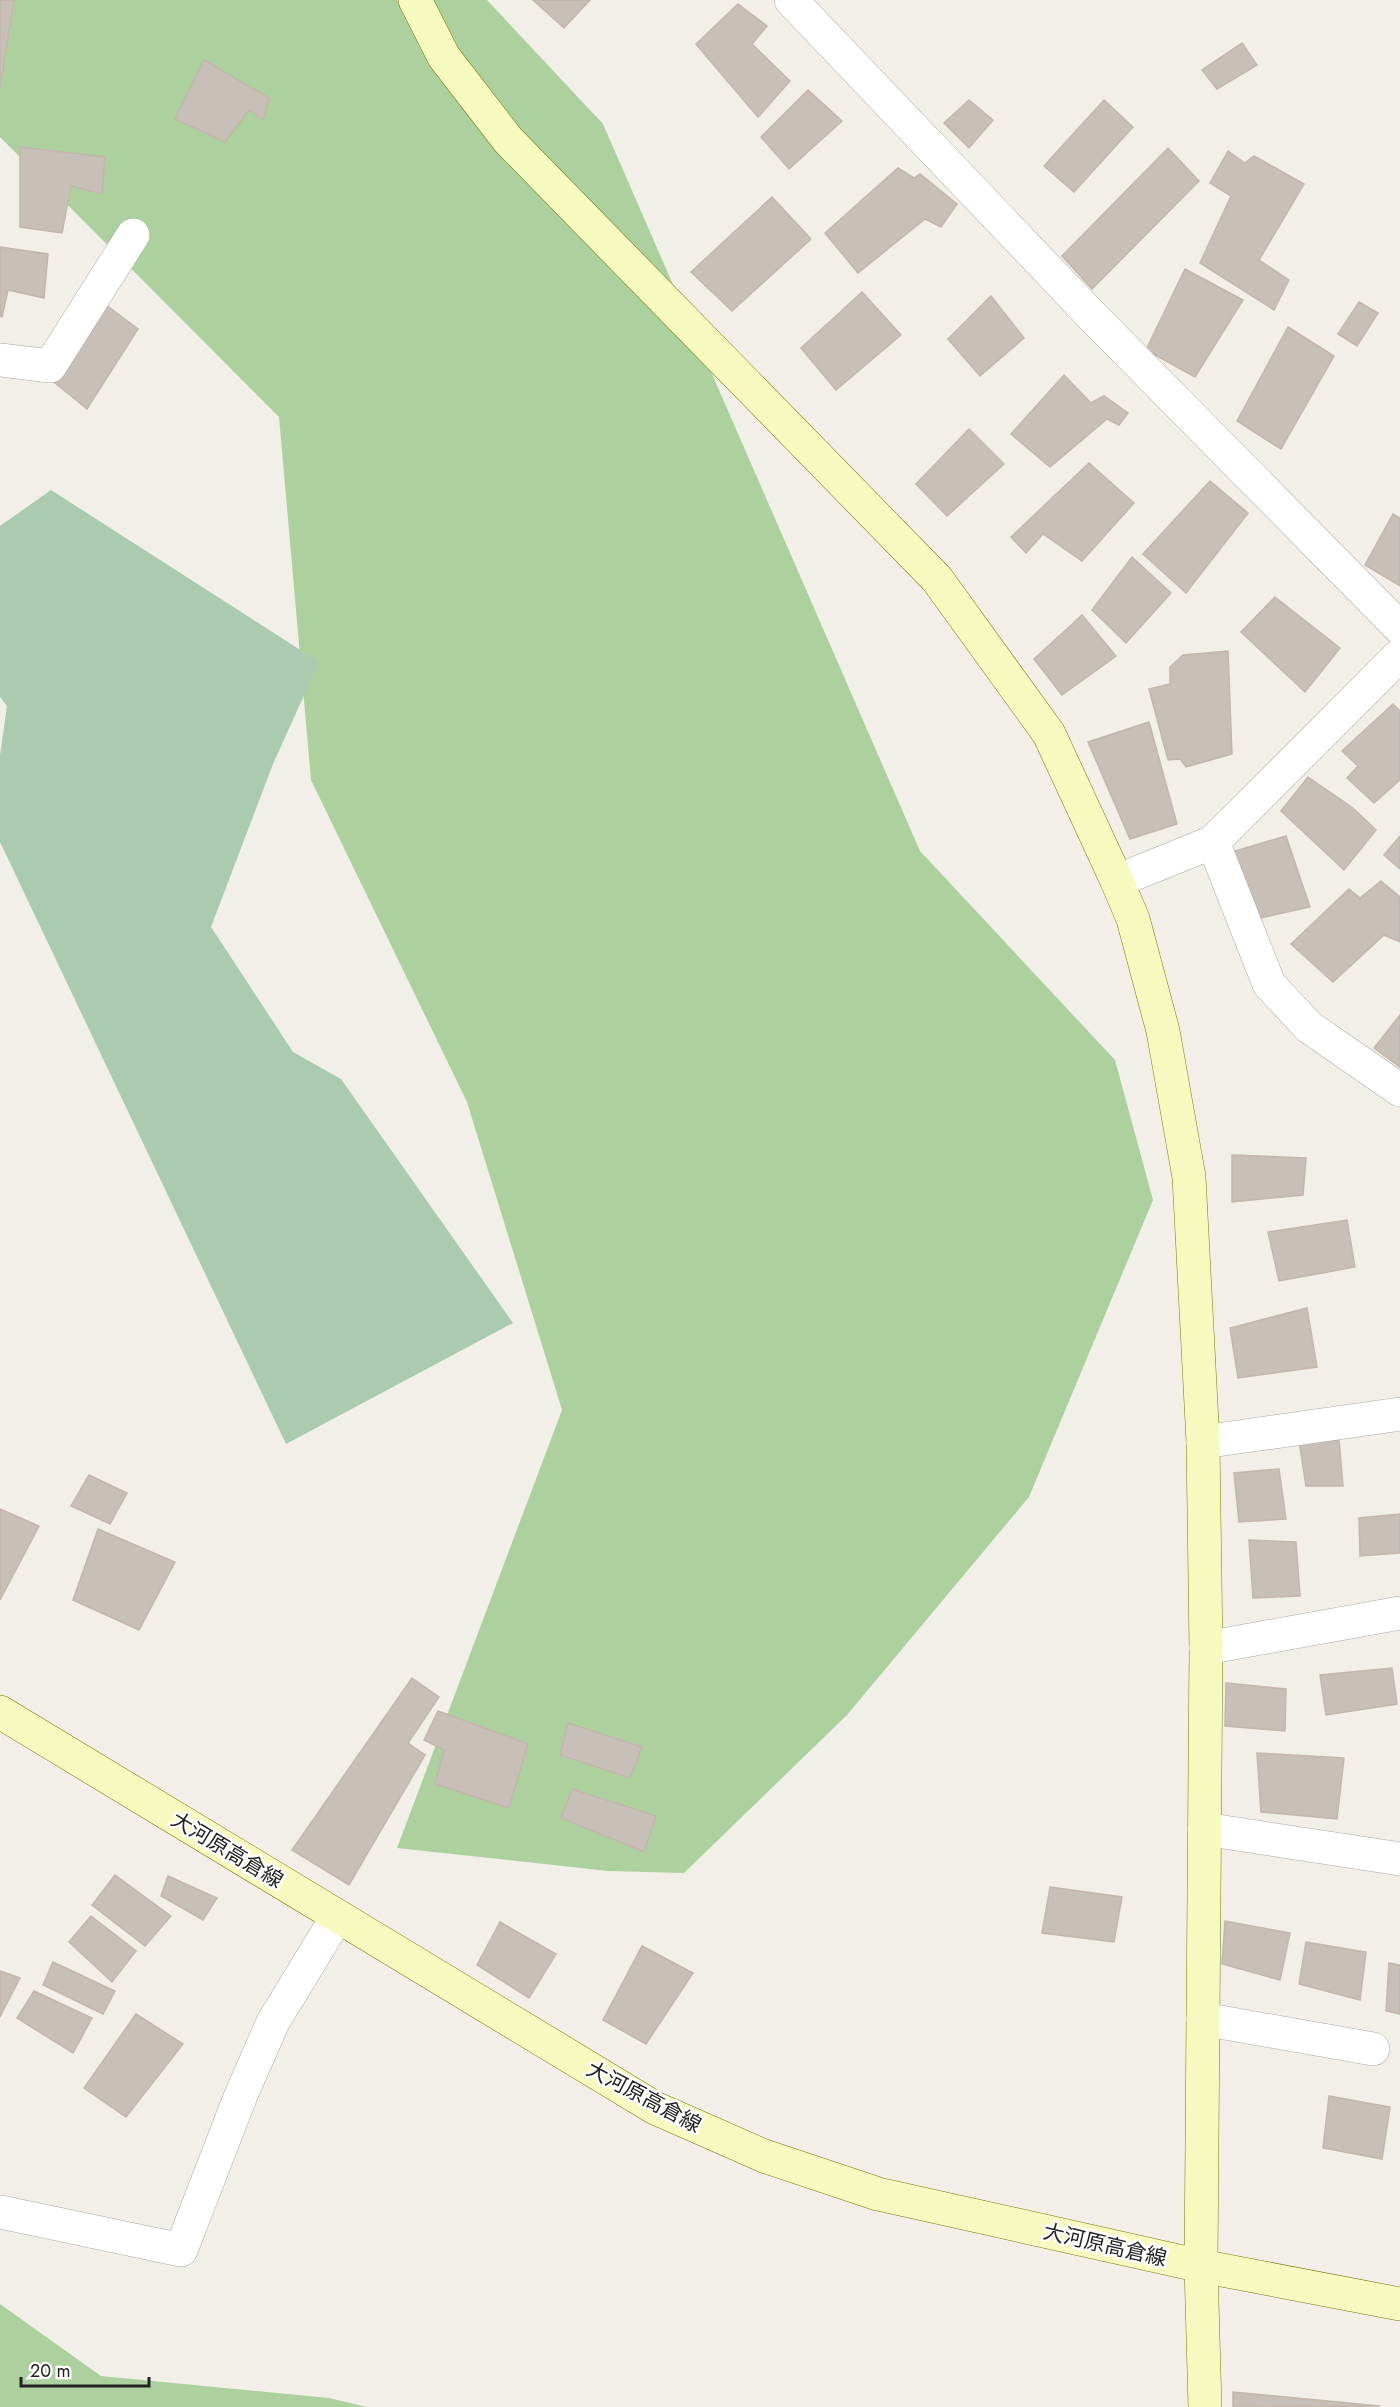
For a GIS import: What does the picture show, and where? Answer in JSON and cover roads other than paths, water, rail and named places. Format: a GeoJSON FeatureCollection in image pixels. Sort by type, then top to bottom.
{"type":"FeatureCollection","features":[{"type":"Feature","properties":{"kind":"street"},"geometry":{"type":"LineString","coordinates":[[416,0],[444,57],[508,140],[937,579],[1049,734],[1118,881],[1132,919],[1163,1031],[1189,1177],[1203,1442],[1206,1648],[1202,2266],[1205,2407]]}},
{"type":"Feature","properties":{"kind":"street"},"geometry":{"type":"LineString","coordinates":[[791,0],[1093,317],[1400,628]]}},
{"type":"Feature","properties":{"kind":"street"},"geometry":{"type":"LineString","coordinates":[[0,360],[50,366],[133,235]]}},
{"type":"Feature","properties":{"kind":"street"},"geometry":{"type":"LineString","coordinates":[[1118,881],[1212,842],[1400,655]]}},
{"type":"Feature","properties":{"kind":"street"},"geometry":{"type":"LineString","coordinates":[[1212,842],[1269,984],[1309,1027],[1400,1090]]}},
{"type":"Feature","properties":{"kind":"street"},"geometry":{"type":"LineString","coordinates":[[1203,1442],[1400,1414]]}},
{"type":"Feature","properties":{"kind":"street"},"geometry":{"type":"LineString","coordinates":[[1206,1648],[1400,1613]]}},
{"type":"Feature","properties":{"kind":"street","name":"大河原高倉線"},"geometry":{"type":"LineString","coordinates":[[0,1712],[655,2108],[764,2156],[878,2194],[1202,2266],[1400,2304]]}},
{"type":"Feature","properties":{"kind":"street"},"geometry":{"type":"LineString","coordinates":[[1204,1829],[1400,1859]]}},
{"type":"Feature","properties":{"kind":"street"},"geometry":{"type":"LineString","coordinates":[[0,2212],[181,2250],[241,2095],[273,2022],[337,1917]]}},
{"type":"Feature","properties":{"kind":"street"},"geometry":{"type":"LineString","coordinates":[[1203,2019],[1373,2049]]}}]}
